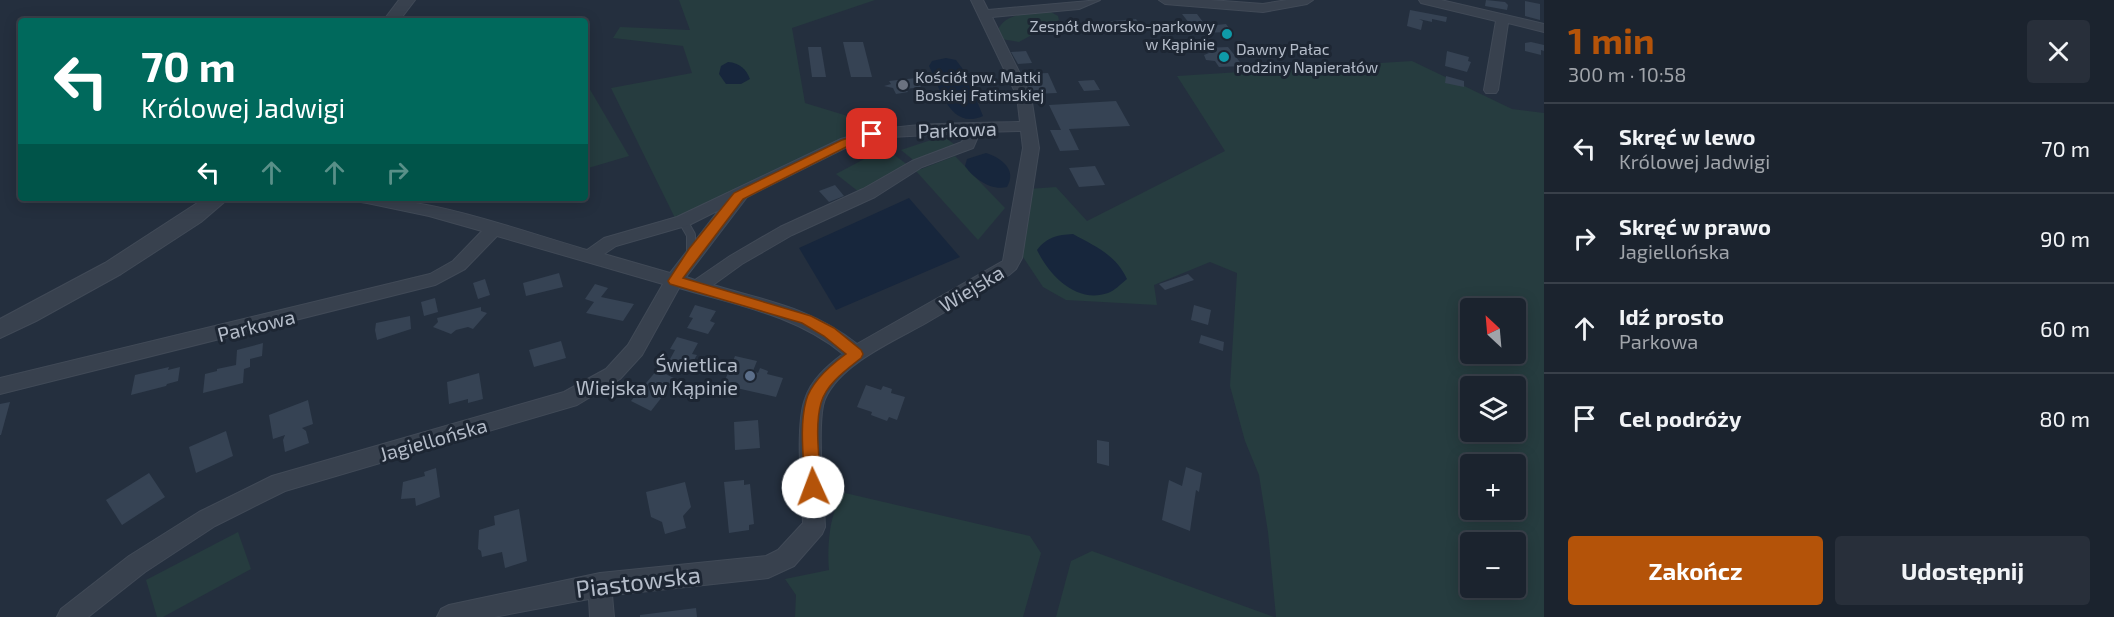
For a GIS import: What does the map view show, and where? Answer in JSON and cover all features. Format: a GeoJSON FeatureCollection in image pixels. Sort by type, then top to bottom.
{"type":"FeatureCollection","features":[{"type":"Feature","properties":{"kind":"street"},"geometry":{"type":"LineString","coordinates":[[393,18],[407,0]]}},
{"type":"Feature","properties":{"kind":"street","name":"Wiejska"},"geometry":{"type":"LineString","coordinates":[[814,527],[811,426],[814,400],[833,372],[856,354],[993,278],[1010,265],[1031,148],[1026,126],[1024,96],[977,0]]}},
{"type":"Feature","properties":{"kind":"street"},"geometry":{"type":"LineString","coordinates":[[985,15],[1047,4],[1079,5],[1094,0]]}},
{"type":"Feature","properties":{"kind":"street"},"geometry":{"type":"LineString","coordinates":[[1165,0],[1263,8],[1307,0]]}},
{"type":"Feature","properties":{"kind":"street"},"geometry":{"type":"LineString","coordinates":[[1425,0],[1544,28]]}},
{"type":"Feature","properties":{"kind":"street"},"geometry":{"type":"LineString","coordinates":[[1491,90],[1503,18]]}},
{"type":"Feature","properties":{"kind":"street","name":"Parkowa"},"geometry":{"type":"LineString","coordinates":[[590,256],[610,242],[683,221],[739,196],[846,142],[872,134],[1026,126]]}},
{"type":"Feature","properties":{"kind":"street"},"geometry":{"type":"LineString","coordinates":[[698,287],[736,260],[786,231],[869,193],[917,164],[968,145],[974,129]]}},
{"type":"Feature","properties":{"kind":"street","name":"Jagiellońska"},"geometry":{"type":"LineString","coordinates":[[69,617],[137,564],[207,519],[280,483],[570,399],[612,374],[635,350],[694,252],[739,196]]}},
{"type":"Feature","properties":{"kind":"street"},"geometry":{"type":"LineString","coordinates":[[0,329],[74,291],[149,247],[215,201]]}},
{"type":"Feature","properties":{"kind":"street"},"geometry":{"type":"LineString","coordinates":[[381,201],[494,229],[806,320],[829,332],[856,354]]}},
{"type":"Feature","properties":{"kind":"street","name":"Parkowa"},"geometry":{"type":"LineString","coordinates":[[0,386],[435,279],[459,265],[494,229]]}},
{"type":"Feature","properties":{"kind":"street","name":"Piastowska"},"geometry":{"type":"LineString","coordinates":[[449,617],[489,606],[600,584],[768,567],[786,558],[814,527]]}},
{"type":"Feature","properties":{"kind":"street"},"geometry":{"type":"LineString","coordinates":[[600,584],[602,617]]}},
{"type":"Feature","properties":{"kind":"lane"},"geometry":{"type":"LineString","coordinates":[[683,221],[691,235],[691,251],[694,252]]}},
{"type":"Feature","properties":{"kind":"green space"},"geometry":{"type":"Polygon","coordinates":[[[679,0],[875,0],[792,28],[805,103],[864,121],[844,141],[734,194],[675,218],[611,88],[692,73],[683,46],[613,38],[620,27],[690,30],[679,0]]]}},
{"type":"Feature","properties":{"kind":"green space"},"geometry":{"type":"Polygon","coordinates":[[[1049,11],[1058,16],[1059,20],[1019,42],[1001,39],[998,30],[1007,20],[1020,14],[1049,11]]]}},
{"type":"Feature","properties":{"kind":"green space"},"geometry":{"type":"Polygon","coordinates":[[[1412,61],[1512,109],[1544,113],[1544,617],[1276,617],[1268,532],[1259,475],[1245,441],[1230,386],[1237,273],[1210,262],[1154,285],[1157,305],[1066,300],[1043,287],[1021,254],[1028,189],[1056,187],[1087,221],[1225,151],[1177,76],[1412,61]]]}},
{"type":"Feature","properties":{"kind":"green space"},"geometry":{"type":"Polygon","coordinates":[[[588,86],[629,156],[588,168],[588,86]]]}},
{"type":"Feature","properties":{"kind":"green space"},"geometry":{"type":"Polygon","coordinates":[[[943,136],[958,147],[917,163],[901,150],[943,136]]]}},
{"type":"Feature","properties":{"kind":"green space"},"geometry":{"type":"Polygon","coordinates":[[[885,148],[909,166],[859,192],[836,174],[885,148]]]}},
{"type":"Feature","properties":{"kind":"green space"},"geometry":{"type":"Polygon","coordinates":[[[955,156],[1005,208],[978,240],[916,171],[955,156]]]}},
{"type":"Feature","properties":{"kind":"green space"},"geometry":{"type":"Polygon","coordinates":[[[845,493],[1030,536],[1041,553],[1023,617],[795,617],[796,595],[785,579],[829,570],[828,551],[832,518],[835,508],[845,493]]]}},
{"type":"Feature","properties":{"kind":"green space"},"geometry":{"type":"Polygon","coordinates":[[[238,532],[251,569],[163,617],[157,617],[146,580],[238,532]]]}},
{"type":"Feature","properties":{"kind":"green space"},"geometry":{"type":"Polygon","coordinates":[[[1092,551],[1274,617],[1056,617],[1071,561],[1092,551]]]}},
{"type":"Feature","properties":{"kind":"water"},"geometry":{"type":"Polygon","coordinates":[[[946,58],[956,60],[965,72],[983,116],[972,119],[962,118],[948,105],[929,66],[932,61],[946,58]]]}},
{"type":"Feature","properties":{"kind":"water"},"geometry":{"type":"Polygon","coordinates":[[[728,62],[742,67],[750,79],[741,84],[726,84],[719,74],[721,66],[728,62]]]}},
{"type":"Feature","properties":{"kind":"water"},"geometry":{"type":"Polygon","coordinates":[[[986,153],[1002,161],[1009,170],[1010,181],[1007,187],[989,186],[983,183],[965,166],[967,159],[986,153]]]}},
{"type":"Feature","properties":{"kind":"water"},"geometry":{"type":"Polygon","coordinates":[[[909,198],[960,257],[836,310],[799,248],[909,198]]]}},
{"type":"Feature","properties":{"kind":"water"},"geometry":{"type":"Polygon","coordinates":[[[1073,234],[1111,257],[1127,279],[1110,292],[1096,295],[1075,291],[1065,285],[1049,269],[1037,250],[1053,237],[1073,234]]]}},
{"type":"Feature","properties":{"kind":"building"},"geometry":{"type":"Polygon","coordinates":[[[1486,0],[1505,2],[1508,5],[1507,10],[1485,6],[1486,0]]]}},
{"type":"Feature","properties":{"kind":"building"},"geometry":{"type":"Polygon","coordinates":[[[1525,1],[1540,4],[1540,20],[1525,16],[1525,1]]]}},
{"type":"Feature","properties":{"kind":"building"},"geometry":{"type":"Polygon","coordinates":[[[1410,10],[1447,17],[1446,22],[1419,19],[1423,21],[1421,30],[1407,26],[1410,10]]]}},
{"type":"Feature","properties":{"kind":"building"},"geometry":{"type":"Polygon","coordinates":[[[1182,14],[1197,14],[1206,26],[1226,24],[1232,32],[1197,33],[1182,14]]]}},
{"type":"Feature","properties":{"kind":"building"},"geometry":{"type":"Polygon","coordinates":[[[1136,19],[1144,31],[1107,33],[1099,22],[1136,19]]]}},
{"type":"Feature","properties":{"kind":"building"},"geometry":{"type":"Polygon","coordinates":[[[843,42],[863,42],[872,77],[851,77],[843,42]]]}},
{"type":"Feature","properties":{"kind":"building"},"geometry":{"type":"Polygon","coordinates":[[[1525,43],[1544,45],[1541,55],[1525,51],[1525,43]]]}},
{"type":"Feature","properties":{"kind":"building"},"geometry":{"type":"Polygon","coordinates":[[[808,47],[821,47],[826,77],[812,77],[808,47]]]}},
{"type":"Feature","properties":{"kind":"building","name":"Dawny Pałac rodziny Napierałów"},"geometry":{"type":"Polygon","coordinates":[[[1228,47],[1243,66],[1219,67],[1215,61],[1206,60],[1204,55],[1209,53],[1204,48],[1228,47]]]}},
{"type":"Feature","properties":{"kind":"building"},"geometry":{"type":"Polygon","coordinates":[[[1026,51],[1032,63],[1018,64],[1011,52],[1026,51]]]}},
{"type":"Feature","properties":{"kind":"building"},"geometry":{"type":"Polygon","coordinates":[[[1447,51],[1469,57],[1468,61],[1471,62],[1467,72],[1445,66],[1447,51]]]}},
{"type":"Feature","properties":{"kind":"building"},"geometry":{"type":"Polygon","coordinates":[[[1048,73],[1057,93],[1032,94],[1022,74],[1048,73]]]}},
{"type":"Feature","properties":{"kind":"building"},"geometry":{"type":"Polygon","coordinates":[[[1446,76],[1464,81],[1464,87],[1445,83],[1446,76]]]}},
{"type":"Feature","properties":{"kind":"building","name":"Kościół pw. Matki Boskiej Fatimskiej"},"geometry":{"type":"Polygon","coordinates":[[[916,78],[921,87],[906,89],[908,92],[896,94],[893,88],[884,86],[891,84],[889,81],[916,78]]]}},
{"type":"Feature","properties":{"kind":"building"},"geometry":{"type":"Polygon","coordinates":[[[1094,80],[1100,90],[1084,91],[1078,81],[1094,80]]]}},
{"type":"Feature","properties":{"kind":"building"},"geometry":{"type":"Polygon","coordinates":[[[1116,101],[1130,126],[1069,129],[1079,150],[1060,151],[1050,130],[1061,130],[1049,105],[1116,101]]]}},
{"type":"Feature","properties":{"kind":"building"},"geometry":{"type":"Polygon","coordinates":[[[1095,166],[1105,185],[1079,187],[1069,168],[1095,166]]]}},
{"type":"Feature","properties":{"kind":"building"},"geometry":{"type":"Polygon","coordinates":[[[835,185],[844,196],[829,202],[819,191],[835,185]]]}},
{"type":"Feature","properties":{"kind":"building"},"geometry":{"type":"Polygon","coordinates":[[[559,273],[563,287],[526,296],[523,283],[559,273]]]}},
{"type":"Feature","properties":{"kind":"building"},"geometry":{"type":"Polygon","coordinates":[[[1188,274],[1194,280],[1165,290],[1159,284],[1188,274]]]}},
{"type":"Feature","properties":{"kind":"building"},"geometry":{"type":"Polygon","coordinates":[[[485,279],[490,295],[478,299],[473,283],[485,279]]]}},
{"type":"Feature","properties":{"kind":"building"},"geometry":{"type":"Polygon","coordinates":[[[595,284],[608,288],[601,297],[634,304],[623,321],[586,313],[594,302],[585,299],[595,284]]]}},
{"type":"Feature","properties":{"kind":"building"},"geometry":{"type":"Polygon","coordinates":[[[435,298],[438,312],[424,316],[421,302],[435,298]]]}},
{"type":"Feature","properties":{"kind":"building"},"geometry":{"type":"Polygon","coordinates":[[[695,305],[716,311],[710,321],[715,323],[708,334],[687,328],[693,318],[689,317],[695,305]]]}},
{"type":"Feature","properties":{"kind":"building"},"geometry":{"type":"Polygon","coordinates":[[[1194,305],[1211,310],[1208,325],[1191,320],[1194,305]]]}},
{"type":"Feature","properties":{"kind":"building"},"geometry":{"type":"Polygon","coordinates":[[[481,307],[481,311],[487,313],[473,329],[468,327],[451,334],[433,327],[438,322],[437,318],[481,307]]]}},
{"type":"Feature","properties":{"kind":"building"},"geometry":{"type":"Polygon","coordinates":[[[410,316],[411,329],[377,340],[376,323],[410,316]]]}},
{"type":"Feature","properties":{"kind":"building"},"geometry":{"type":"Polygon","coordinates":[[[1201,335],[1224,342],[1223,351],[1199,343],[1201,335]]]}},
{"type":"Feature","properties":{"kind":"building"},"geometry":{"type":"Polygon","coordinates":[[[677,337],[698,343],[692,354],[697,355],[690,367],[669,361],[675,350],[670,349],[677,337]]]}},
{"type":"Feature","properties":{"kind":"building"},"geometry":{"type":"Polygon","coordinates":[[[561,341],[566,358],[534,367],[529,350],[561,341]]]}},
{"type":"Feature","properties":{"kind":"building"},"geometry":{"type":"Polygon","coordinates":[[[263,343],[262,356],[250,359],[250,367],[244,369],[243,383],[203,393],[205,374],[236,365],[237,350],[263,343]]]}},
{"type":"Feature","properties":{"kind":"building","name":"Świetlica Wiejska w Kąpinie"},"geometry":{"type":"Polygon","coordinates":[[[735,356],[757,361],[753,371],[758,373],[760,368],[768,371],[767,374],[783,378],[776,397],[723,385],[735,356]]]}},
{"type":"Feature","properties":{"kind":"building"},"geometry":{"type":"Polygon","coordinates":[[[169,367],[168,370],[180,367],[178,381],[131,395],[135,375],[169,367]]]}},
{"type":"Feature","properties":{"kind":"building"},"geometry":{"type":"Polygon","coordinates":[[[657,370],[676,379],[651,411],[631,401],[657,370]]]}},
{"type":"Feature","properties":{"kind":"building"},"geometry":{"type":"Polygon","coordinates":[[[479,373],[483,399],[468,403],[468,399],[449,404],[447,382],[479,373]]]}},
{"type":"Feature","properties":{"kind":"building"},"geometry":{"type":"Polygon","coordinates":[[[866,385],[881,390],[883,386],[892,389],[891,393],[905,397],[897,420],[889,417],[887,421],[871,415],[872,412],[857,407],[866,385]]]}},
{"type":"Feature","properties":{"kind":"building"},"geometry":{"type":"Polygon","coordinates":[[[308,400],[313,424],[302,428],[306,431],[309,443],[285,452],[283,440],[285,435],[273,439],[269,415],[308,400]]]}},
{"type":"Feature","properties":{"kind":"building"},"geometry":{"type":"Polygon","coordinates":[[[10,402],[1,435],[0,435],[0,404],[10,402]]]}},
{"type":"Feature","properties":{"kind":"building"},"geometry":{"type":"Polygon","coordinates":[[[758,420],[760,448],[735,450],[734,422],[758,420]]]}},
{"type":"Feature","properties":{"kind":"building"},"geometry":{"type":"Polygon","coordinates":[[[226,431],[233,456],[196,473],[189,447],[226,431]]]}},
{"type":"Feature","properties":{"kind":"building"},"geometry":{"type":"Polygon","coordinates":[[[1097,440],[1109,442],[1109,466],[1097,463],[1097,440]]]}},
{"type":"Feature","properties":{"kind":"building"},"geometry":{"type":"Polygon","coordinates":[[[1186,467],[1202,473],[1199,492],[1196,490],[1190,531],[1162,520],[1169,480],[1182,486],[1186,467]]]}},
{"type":"Feature","properties":{"kind":"building"},"geometry":{"type":"Polygon","coordinates":[[[436,468],[440,497],[416,506],[415,498],[401,499],[403,482],[425,476],[424,472],[436,468]]]}},
{"type":"Feature","properties":{"kind":"building"},"geometry":{"type":"Polygon","coordinates":[[[149,473],[165,497],[122,525],[106,500],[149,473]]]}},
{"type":"Feature","properties":{"kind":"building"},"geometry":{"type":"Polygon","coordinates":[[[744,480],[744,485],[750,484],[754,524],[749,525],[749,530],[729,533],[724,482],[744,480]]]}},
{"type":"Feature","properties":{"kind":"building"},"geometry":{"type":"Polygon","coordinates":[[[685,482],[691,507],[683,516],[686,528],[665,534],[662,522],[651,517],[646,492],[685,482]]]}},
{"type":"Feature","properties":{"kind":"building"},"geometry":{"type":"Polygon","coordinates":[[[519,509],[527,561],[505,568],[502,552],[482,557],[478,549],[479,530],[495,525],[494,516],[519,509]]]}},
{"type":"Feature","properties":{"kind":"building"},"geometry":{"type":"Polygon","coordinates":[[[696,608],[697,617],[640,617],[640,615],[696,608]]]}},
{"type":"Feature","properties":{"kind":"place","name":"Zespół dworsko-parkowy w Kąpinie"},"geometry":{"type":"Point","coordinates":[1227,34]}},
{"type":"Feature","properties":{"kind":"place","name":"Dawny Pałac rodziny Napierałów"},"geometry":{"type":"Point","coordinates":[1224,57]}},
{"type":"Feature","properties":{"kind":"place","name":"Kościół pw. Matki Boskiej Fatimskiej"},"geometry":{"type":"Point","coordinates":[903,85]}},
{"type":"Feature","properties":{"kind":"place","name":"Świetlica Wiejska w Kąpinie"},"geometry":{"type":"Point","coordinates":[750,376]}},
{"type":"Feature","properties":{"kind":"route"},"geometry":{"type":"LineString","coordinates":[[813,487],[811,426],[814,400],[833,372],[856,354],[829,332],[806,320],[675,281],[694,252],[739,196],[846,142],[872,134]]}}]}
